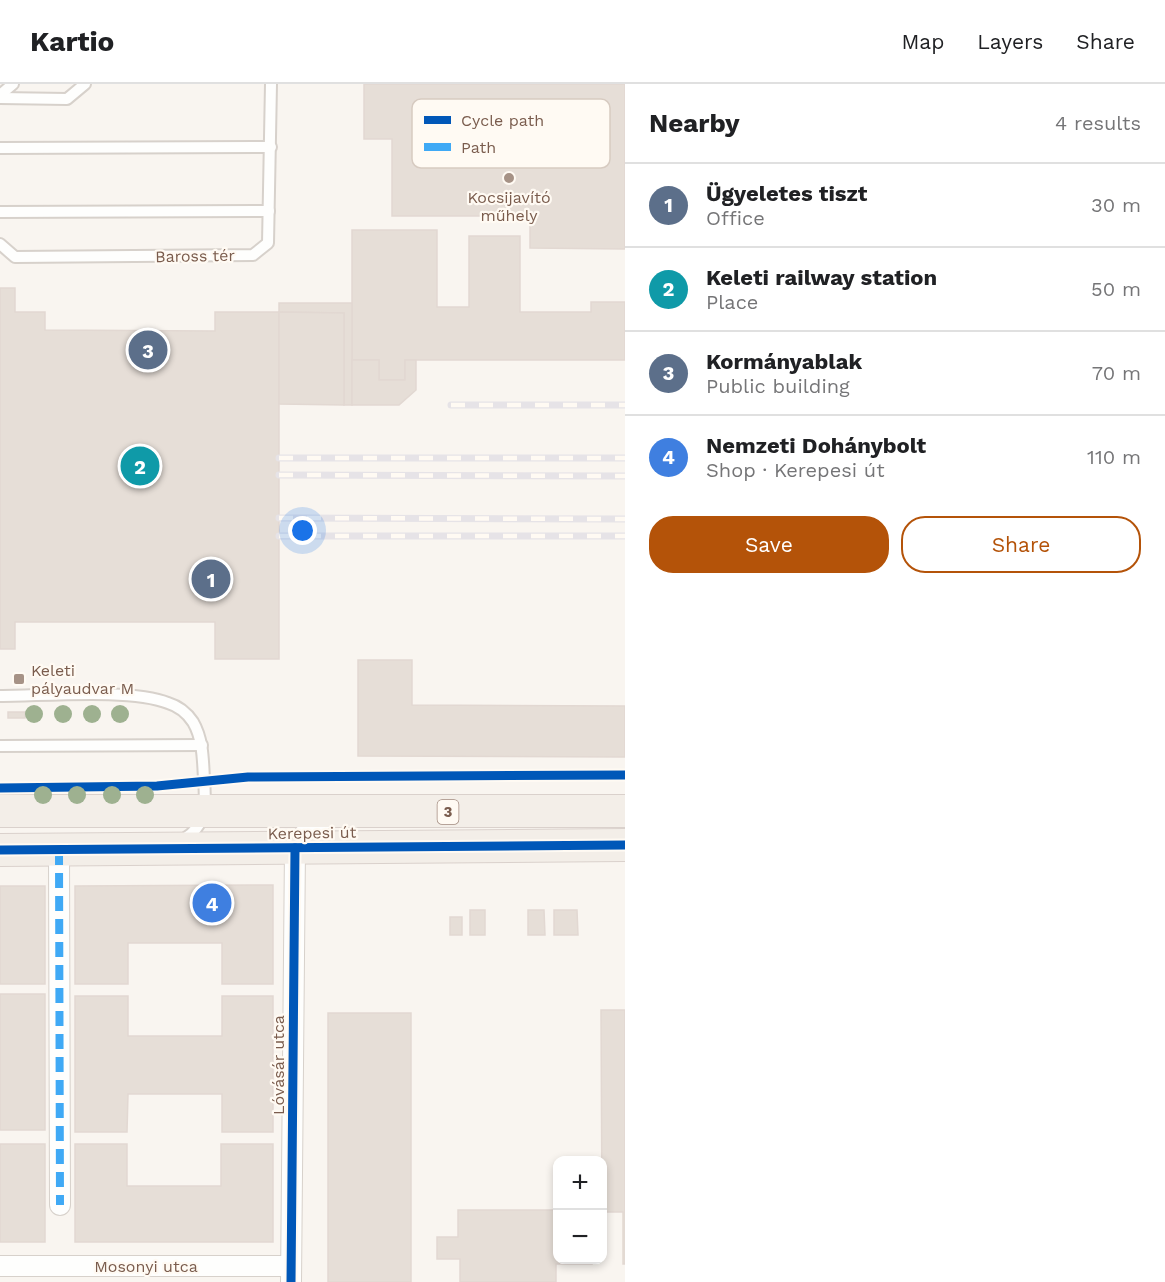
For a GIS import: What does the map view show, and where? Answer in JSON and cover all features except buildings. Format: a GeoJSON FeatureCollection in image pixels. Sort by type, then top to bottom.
{"type":"FeatureCollection","features":[{"type":"Feature","properties":{"kind":"main road","name":"Kerepesi út"},"geometry":{"type":"LineString","coordinates":[[0,811],[625,811]]}},
{"type":"Feature","properties":{"kind":"main road","name":"Kerepesi út"},"geometry":{"type":"LineString","coordinates":[[0,850],[625,845]]}},
{"type":"Feature","properties":{"kind":"street"},"geometry":{"type":"LineString","coordinates":[[295,848],[309,828],[335,812]]}},
{"type":"Feature","properties":{"kind":"street","name":"Lóvásár utca"},"geometry":{"type":"LineString","coordinates":[[291,1274],[295,848]]}},
{"type":"Feature","properties":{"kind":"street"},"geometry":{"type":"LineString","coordinates":[[58,850],[60,1205]]}},
{"type":"Feature","properties":{"kind":"street","name":"Mosonyi utca"},"geometry":{"type":"LineString","coordinates":[[0,1266],[291,1274]]}},
{"type":"Feature","properties":{"kind":"lane"},"geometry":{"type":"LineString","coordinates":[[0,96],[13,84]]}},
{"type":"Feature","properties":{"kind":"lane"},"geometry":{"type":"LineString","coordinates":[[0,96],[67,99],[84,84]]}},
{"type":"Feature","properties":{"kind":"lane","name":"Baross tér"},"geometry":{"type":"LineString","coordinates":[[0,244],[15,257],[253,255],[268,243],[272,84]]}},
{"type":"Feature","properties":{"kind":"lane"},"geometry":{"type":"LineString","coordinates":[[0,148],[270,147]]}},
{"type":"Feature","properties":{"kind":"lane"},"geometry":{"type":"LineString","coordinates":[[0,212],[269,211]]}},
{"type":"Feature","properties":{"kind":"lane"},"geometry":{"type":"LineString","coordinates":[[0,696],[136,696],[153,698],[182,710],[192,721],[202,745],[206,810],[193,834],[162,849]]}},
{"type":"Feature","properties":{"kind":"lane"},"geometry":{"type":"LineString","coordinates":[[0,746],[202,745]]}},
{"type":"Feature","properties":{"kind":"railway"},"geometry":{"type":"LineString","coordinates":[[451,405],[625,405]]}},
{"type":"Feature","properties":{"kind":"railway"},"geometry":{"type":"LineString","coordinates":[[279,458],[625,458]]}},
{"type":"Feature","properties":{"kind":"railway"},"geometry":{"type":"LineString","coordinates":[[279,475],[625,476]]}},
{"type":"Feature","properties":{"kind":"railway"},"geometry":{"type":"LineString","coordinates":[[279,518],[625,519]]}},
{"type":"Feature","properties":{"kind":"railway"},"geometry":{"type":"LineString","coordinates":[[279,536],[625,536]]}},
{"type":"Feature","properties":{"kind":"marked path"},"geometry":{"type":"LineString","coordinates":[[59,850],[60,1205]]}},
{"type":"Feature","properties":{"kind":"cycle path"},"geometry":{"type":"LineString","coordinates":[[0,788],[157,786],[248,777],[625,775]]}},
{"type":"Feature","properties":{"kind":"cycle path"},"geometry":{"type":"LineString","coordinates":[[0,850],[625,845]]}},
{"type":"Feature","properties":{"kind":"cycle path"},"geometry":{"type":"LineString","coordinates":[[291,1282],[295,848]]}},
{"type":"Feature","properties":{"kind":"place","name":"Kocsijavító műhely"},"geometry":{"type":"Point","coordinates":[509,178]}},
{"type":"Feature","properties":{"kind":"place","name":"Kormányablak"},"geometry":{"type":"Point","coordinates":[148,350]}},
{"type":"Feature","properties":{"kind":"place","name":"Keleti railway station"},"geometry":{"type":"Point","coordinates":[140,466]}},
{"type":"Feature","properties":{"kind":"place","name":"Ügyeletes tiszt"},"geometry":{"type":"Point","coordinates":[211,579]}},
{"type":"Feature","properties":{"kind":"place","name":"Keleti pályaudvar M"},"geometry":{"type":"Point","coordinates":[19,679]}},
{"type":"Feature","properties":{"kind":"place","name":"Nemzeti Dohánybolt"},"geometry":{"type":"Point","coordinates":[212,903]}}]}
